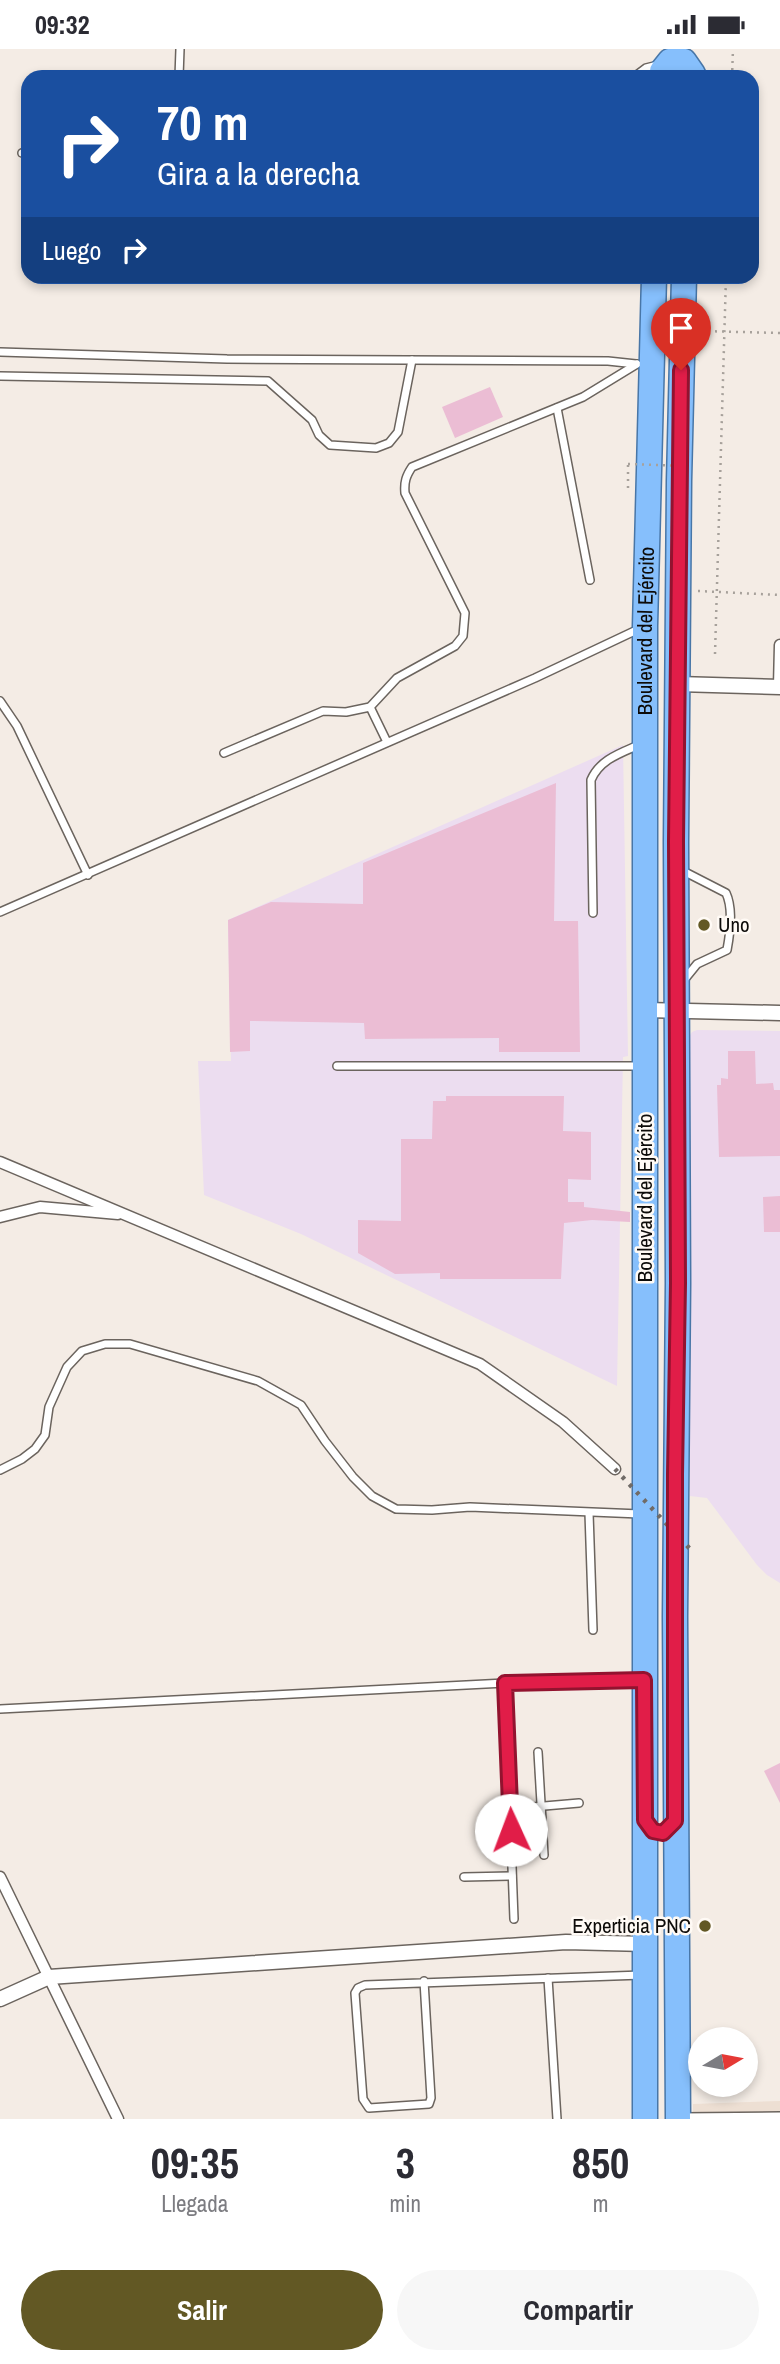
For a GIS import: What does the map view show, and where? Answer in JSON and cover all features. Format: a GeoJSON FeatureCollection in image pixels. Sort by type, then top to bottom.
{"type":"FeatureCollection","features":[{"type":"Feature","properties":{"kind":"highway"},"geometry":{"type":"LineString","coordinates":[[693,70],[694,49]]}},
{"type":"Feature","properties":{"kind":"highway"},"geometry":{"type":"LineString","coordinates":[[662,65],[680,59],[690,70]]}},
{"type":"Feature","properties":{"kind":"highway","name":"Boulevard del Ejército"},"geometry":{"type":"LineString","coordinates":[[645,2119],[644,364],[653,284]]}},
{"type":"Feature","properties":{"kind":"highway","name":"Boulevard del Ejército"},"geometry":{"type":"LineString","coordinates":[[684,284],[679,481],[675,1821],[687,2118]]}},
{"type":"Feature","properties":{"kind":"highway"},"geometry":{"type":"LineString","coordinates":[[645,937],[647,944],[656,952],[668,950],[677,940]]}},
{"type":"Feature","properties":{"kind":"highway"},"geometry":{"type":"LineString","coordinates":[[645,1037],[651,1023],[665,1019],[673,1023],[677,1036]]}},
{"type":"Feature","properties":{"kind":"highway"},"geometry":{"type":"LineString","coordinates":[[645,1820],[653,1831],[663,1833],[675,1821]]}},
{"type":"Feature","properties":{"kind":"highway"},"geometry":{"type":"LineString","coordinates":[[646,1892],[652,1884],[663,1881],[672,1886],[676,1893]]}},
{"type":"Feature","properties":{"kind":"street"},"geometry":{"type":"LineString","coordinates":[[678,684],[779,687],[780,645]]}},
{"type":"Feature","properties":{"kind":"street"},"geometry":{"type":"LineString","coordinates":[[645,1010],[677,1000],[780,1013]]}},
{"type":"Feature","properties":{"kind":"street"},"geometry":{"type":"LineString","coordinates":[[0,1162],[480,1364],[563,1422],[615,1469]]}},
{"type":"Feature","properties":{"kind":"street"},"geometry":{"type":"LineString","coordinates":[[0,1217],[40,1207],[130,1215]]}},
{"type":"Feature","properties":{"kind":"street"},"geometry":{"type":"LineString","coordinates":[[0,1877],[118,2119]]}},
{"type":"Feature","properties":{"kind":"street"},"geometry":{"type":"LineString","coordinates":[[0,1999],[49,1977],[566,1942],[646,1944]]}},
{"type":"Feature","properties":{"kind":"lane"},"geometry":{"type":"LineString","coordinates":[[179,70],[180,49]]}},
{"type":"Feature","properties":{"kind":"lane"},"geometry":{"type":"LineString","coordinates":[[643,70],[662,65]]}},
{"type":"Feature","properties":{"kind":"lane"},"geometry":{"type":"LineString","coordinates":[[0,352],[201,358],[608,361],[644,364]]}},
{"type":"Feature","properties":{"kind":"lane"},"geometry":{"type":"LineString","coordinates":[[0,376],[268,381],[312,420],[319,435],[330,445],[376,448],[389,443],[398,432],[412,360]]}},
{"type":"Feature","properties":{"kind":"lane"},"geometry":{"type":"LineString","coordinates":[[224,753],[323,711],[345,712],[370,707],[397,678],[455,646],[463,636],[465,613],[405,493],[404,484],[412,467],[583,397],[644,364]]}},
{"type":"Feature","properties":{"kind":"lane"},"geometry":{"type":"LineString","coordinates":[[557,408],[590,580]]}},
{"type":"Feature","properties":{"kind":"lane"},"geometry":{"type":"LineString","coordinates":[[0,912],[535,678],[645,626]]}},
{"type":"Feature","properties":{"kind":"lane"},"geometry":{"type":"LineString","coordinates":[[0,701],[17,726],[88,874]]}},
{"type":"Feature","properties":{"kind":"lane"},"geometry":{"type":"LineString","coordinates":[[370,707],[387,742]]}},
{"type":"Feature","properties":{"kind":"lane"},"geometry":{"type":"LineString","coordinates":[[593,913],[590,780],[596,769],[610,758],[645,742]]}},
{"type":"Feature","properties":{"kind":"lane"},"geometry":{"type":"LineString","coordinates":[[677,1000],[697,964],[727,950],[729,941],[729,899],[726,893],[687,873]]}},
{"type":"Feature","properties":{"kind":"lane"},"geometry":{"type":"LineString","coordinates":[[337,1066],[645,1066]]}},
{"type":"Feature","properties":{"kind":"lane"},"geometry":{"type":"LineString","coordinates":[[0,1470],[35,1449],[45,1435],[49,1407],[67,1367],[82,1351],[105,1344],[130,1344],[258,1381],[285,1395],[301,1405],[353,1477],[372,1496],[396,1509],[470,1507],[644,1514]]}},
{"type":"Feature","properties":{"kind":"lane"},"geometry":{"type":"LineString","coordinates":[[589,1513],[593,1630]]}},
{"type":"Feature","properties":{"kind":"lane"},"geometry":{"type":"LineString","coordinates":[[0,1709],[505,1683],[644,1680]]}},
{"type":"Feature","properties":{"kind":"lane"},"geometry":{"type":"LineString","coordinates":[[505,1683],[514,1919]]}},
{"type":"Feature","properties":{"kind":"lane"},"geometry":{"type":"LineString","coordinates":[[538,1752],[544,1855]]}},
{"type":"Feature","properties":{"kind":"lane"},"geometry":{"type":"LineString","coordinates":[[510,1809],[579,1803]]}},
{"type":"Feature","properties":{"kind":"lane"},"geometry":{"type":"LineString","coordinates":[[464,1877],[512,1876]]}},
{"type":"Feature","properties":{"kind":"lane"},"geometry":{"type":"LineString","coordinates":[[424,1981],[431,2098],[429,2104],[369,2109],[363,2099],[355,1993],[358,1988],[365,1985],[424,1981],[646,1975]]}},
{"type":"Feature","properties":{"kind":"lane"},"geometry":{"type":"LineString","coordinates":[[548,1977],[556,2119]]}},
{"type":"Feature","properties":{"kind":"lane"},"geometry":{"type":"LineString","coordinates":[[687,2118],[780,2116]]}},
{"type":"Feature","properties":{"kind":"path"},"geometry":{"type":"LineString","coordinates":[[732,70],[733,49]]}},
{"type":"Feature","properties":{"kind":"path"},"geometry":{"type":"LineString","coordinates":[[715,654],[726,284]]}},
{"type":"Feature","properties":{"kind":"path"},"geometry":{"type":"LineString","coordinates":[[701,331],[780,333]]}},
{"type":"Feature","properties":{"kind":"path"},"geometry":{"type":"LineString","coordinates":[[627,488],[628,464],[689,466]]}},
{"type":"Feature","properties":{"kind":"path"},"geometry":{"type":"LineString","coordinates":[[694,591],[780,595]]}},
{"type":"Feature","properties":{"kind":"shaded area"},"geometry":{"type":"Polygon","coordinates":[[[623,745],[628,1056],[623,1057],[617,1386],[301,1234],[204,1195],[198,1061],[231,1061],[228,920],[623,745]]]}},
{"type":"Feature","properties":{"kind":"shaded area"},"geometry":{"type":"Polygon","coordinates":[[[697,1030],[780,1031],[780,1583],[757,1565],[707,1498],[690,1496],[689,1037],[697,1030]]]}},
{"type":"Feature","properties":{"kind":"shaded area"},"geometry":{"type":"Polygon","coordinates":[[[780,2101],[780,2119],[693,2119],[693,2104],[780,2101]]]}},
{"type":"Feature","properties":{"kind":"building"},"geometry":{"type":"Polygon","coordinates":[[[490,387],[503,417],[455,438],[442,407],[490,387]]]}},
{"type":"Feature","properties":{"kind":"building"},"geometry":{"type":"Polygon","coordinates":[[[556,783],[554,921],[578,921],[580,1052],[499,1052],[499,1038],[365,1039],[364,1023],[250,1021],[250,1051],[230,1052],[228,920],[271,902],[363,904],[363,863],[556,783]]]}},
{"type":"Feature","properties":{"kind":"building"},"geometry":{"type":"Polygon","coordinates":[[[728,1051],[755,1051],[756,1084],[773,1083],[774,1090],[780,1090],[780,1156],[719,1157],[717,1085],[721,1085],[721,1078],[728,1079],[728,1051]]]}},
{"type":"Feature","properties":{"kind":"building"},"geometry":{"type":"Polygon","coordinates":[[[446,1096],[564,1096],[563,1131],[591,1132],[591,1180],[568,1179],[568,1202],[584,1202],[584,1207],[630,1212],[630,1222],[592,1220],[564,1223],[561,1279],[440,1279],[440,1273],[395,1274],[358,1253],[358,1220],[401,1221],[401,1139],[432,1139],[433,1101],[446,1101],[446,1096]]]}},
{"type":"Feature","properties":{"kind":"building"},"geometry":{"type":"Polygon","coordinates":[[[780,1196],[780,1232],[764,1232],[763,1197],[780,1196]]]}},
{"type":"Feature","properties":{"kind":"building"},"geometry":{"type":"Polygon","coordinates":[[[780,1763],[780,1803],[764,1771],[780,1763]]]}},
{"type":"Feature","properties":{"kind":"railway"},"geometry":{"type":"LineString","coordinates":[[615,1469],[691,1550]]}},
{"type":"Feature","properties":{"kind":"place","name":"Uno"},"geometry":{"type":"Point","coordinates":[704,925]}},
{"type":"Feature","properties":{"kind":"place","name":"Experticia PNC"},"geometry":{"type":"Point","coordinates":[705,1926]}},
{"type":"Feature","properties":{"kind":"route"},"geometry":{"type":"LineString","coordinates":[[511,1830],[505,1683],[644,1680],[645,1820],[649,1827],[658,1833],[668,1830],[675,1821],[678,1283],[676,842],[681,370]]}}]}
